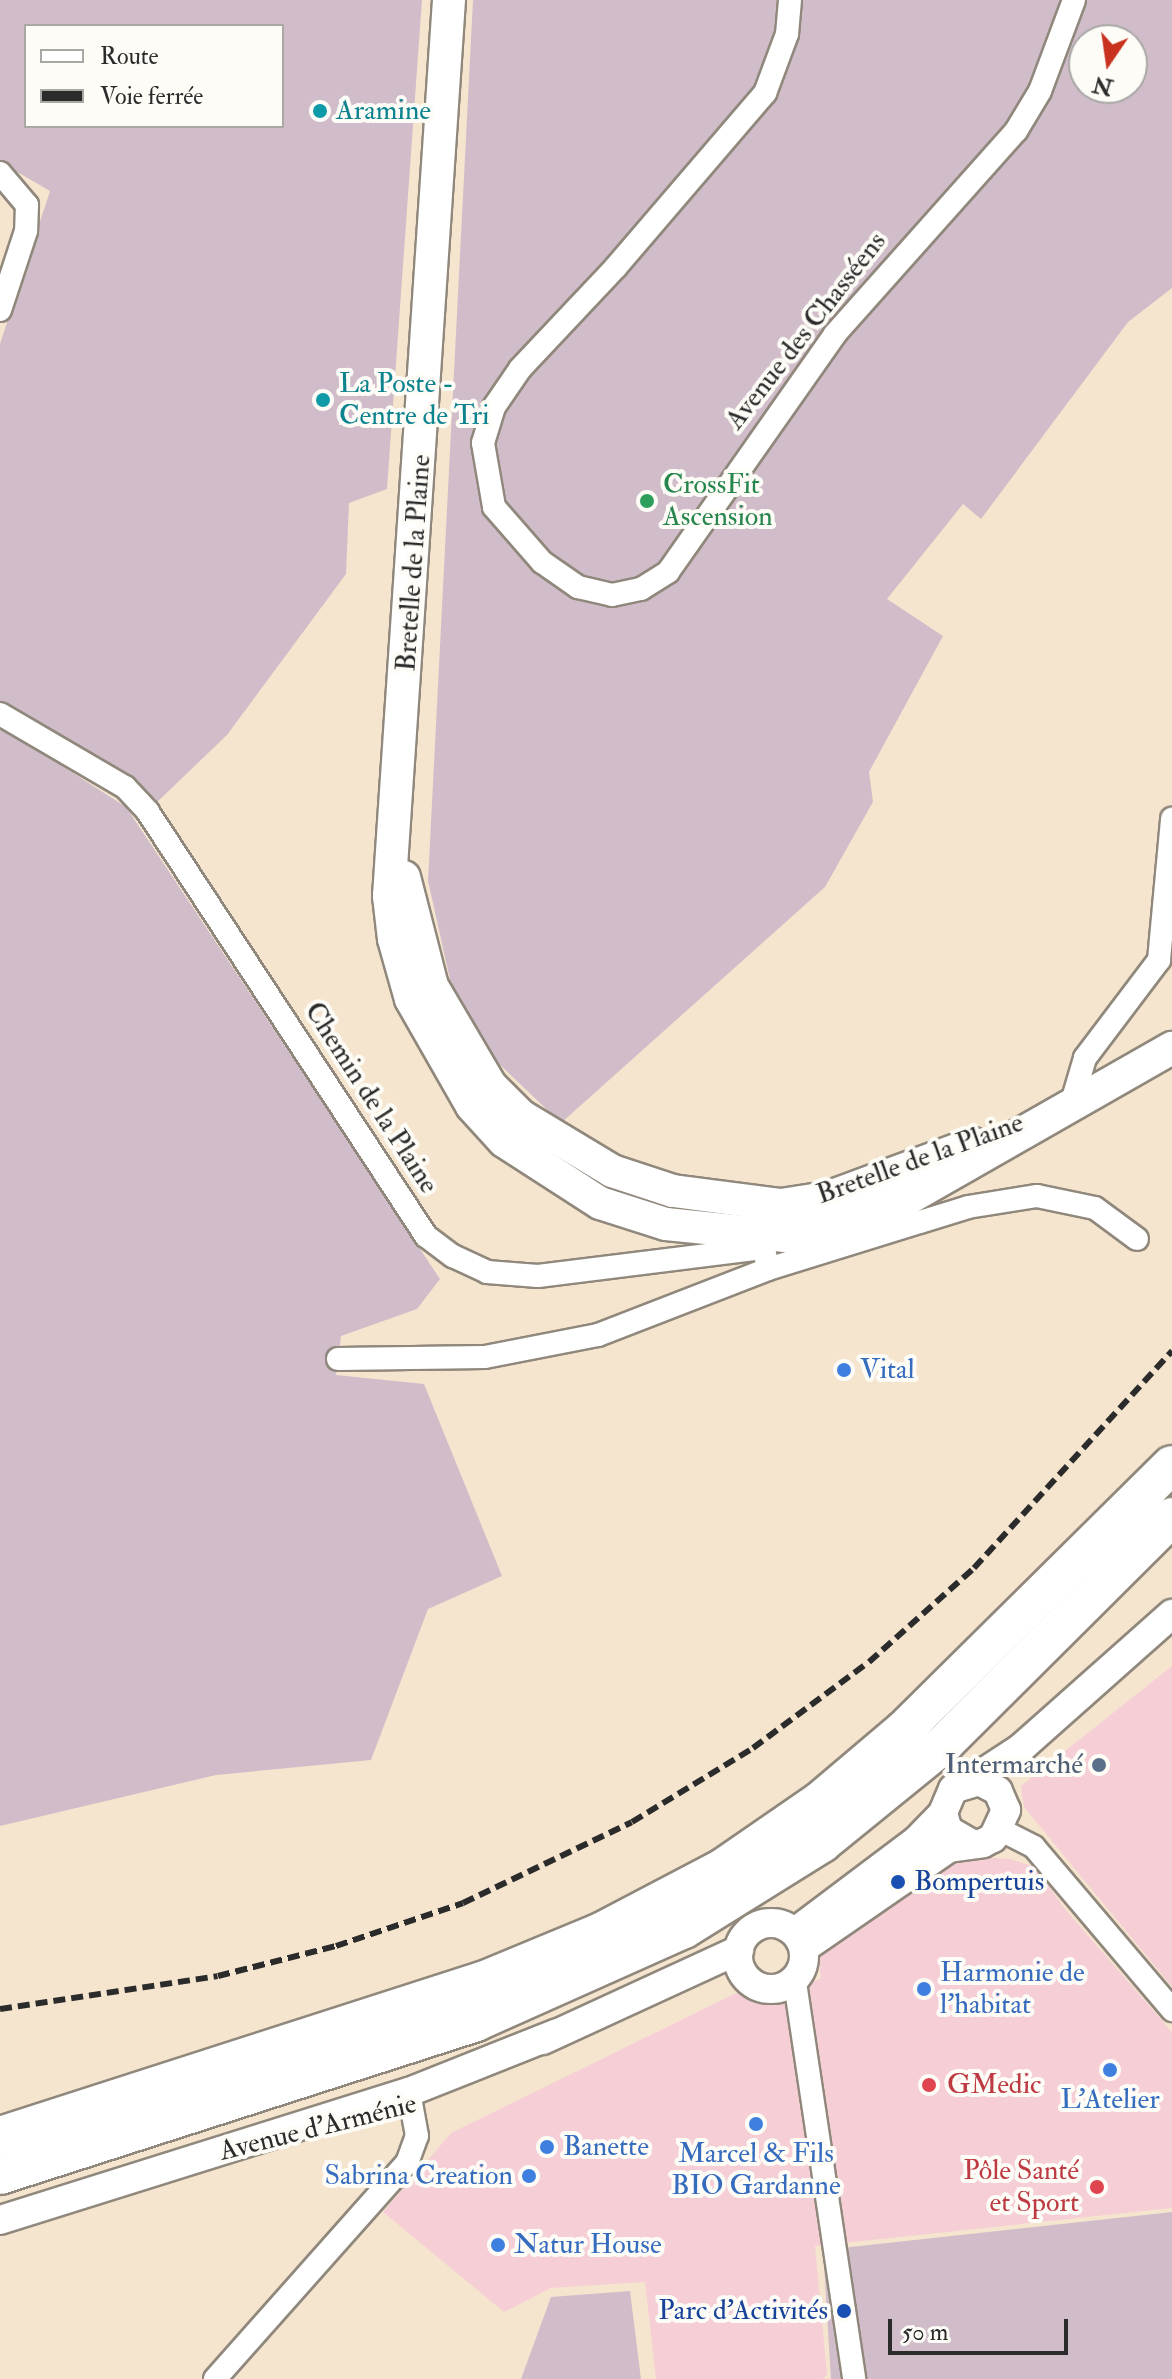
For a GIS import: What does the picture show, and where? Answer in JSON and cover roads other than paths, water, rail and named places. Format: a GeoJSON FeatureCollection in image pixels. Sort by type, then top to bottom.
{"type":"FeatureCollection","features":[{"type":"Feature","properties":{"kind":"highway"},"geometry":{"type":"LineString","coordinates":[[0,2136],[485,1980],[601,1932],[723,1868],[820,1801],[905,1729],[1172,1465]]}},
{"type":"Feature","properties":{"kind":"highway"},"geometry":{"type":"LineString","coordinates":[[0,2175],[476,2022],[684,1929],[822,1843],[945,1743],[1172,1517]]}},
{"type":"Feature","properties":{"kind":"main road","name":"Bretelle de la Plaine"},"geometry":{"type":"LineString","coordinates":[[449,0],[397,838],[389,896],[394,939],[411,999],[441,1059],[472,1106],[504,1141],[600,1203],[765,1251],[907,1199],[997,1151],[1072,1102],[1172,1048]]}},
{"type":"Feature","properties":{"kind":"main road","name":"Bretelle de la Plaine"},"geometry":{"type":"LineString","coordinates":[[397,838],[432,986],[462,1046],[490,1085],[521,1116],[612,1171],[673,1191],[760,1204],[827,1198],[1072,1102]]}},
{"type":"Feature","properties":{"kind":"street","name":"Avenue des Chasséens"},"geometry":{"type":"LineString","coordinates":[[790,0],[787,34],[765,93],[616,267],[520,369],[494,407],[483,443],[494,507],[542,562],[578,587],[612,595],[641,589],[668,572],[835,334],[1016,131],[1040,91],[1074,0]]}},
{"type":"Feature","properties":{"kind":"street"},"geometry":{"type":"LineString","coordinates":[[0,173],[27,205],[26,231],[0,310]]}},
{"type":"Feature","properties":{"kind":"street","name":"Chemin de la Plaine"},"geometry":{"type":"LineString","coordinates":[[0,714],[125,787],[148,812],[426,1236],[453,1256],[487,1272],[538,1276],[765,1251]]}},
{"type":"Feature","properties":{"kind":"street"},"geometry":{"type":"LineString","coordinates":[[1072,1102],[1085,1058],[1159,960],[1172,819]]}},
{"type":"Feature","properties":{"kind":"street"},"geometry":{"type":"LineString","coordinates":[[338,1359],[429,1360],[533,1351],[650,1318],[765,1251],[968,1207],[1037,1196],[1095,1208],[1137,1239]]}},
{"type":"Feature","properties":{"kind":"street"},"geometry":{"type":"LineString","coordinates":[[760,1204],[765,1251]]}},
{"type":"Feature","properties":{"kind":"street"},"geometry":{"type":"LineString","coordinates":[[799,1940],[917,1840],[943,1813],[947,1796],[1021,1748],[1166,1622]]}},
{"type":"Feature","properties":{"kind":"street"},"geometry":{"type":"LineString","coordinates":[[1001,1830],[1007,1776],[1021,1748]]}},
{"type":"Feature","properties":{"kind":"street"},"geometry":{"type":"LineString","coordinates":[[969,1782],[989,1785],[1003,1800]]}},
{"type":"Feature","properties":{"kind":"street"},"geometry":{"type":"LineString","coordinates":[[943,1813],[955,1837],[972,1844]]}},
{"type":"Feature","properties":{"kind":"street"},"geometry":{"type":"LineString","coordinates":[[799,1940],[949,1848],[972,1844],[1001,1830]]}},
{"type":"Feature","properties":{"kind":"street"},"geometry":{"type":"LineString","coordinates":[[1001,1830],[1034,1847],[1172,2010]]}},
{"type":"Feature","properties":{"kind":"street"},"geometry":{"type":"LineString","coordinates":[[778,1923],[799,1940],[801,1970],[785,1986],[767,1988],[742,1964],[758,1925],[778,1923]]}},
{"type":"Feature","properties":{"kind":"street","name":"Avenue d'Arménie"},"geometry":{"type":"LineString","coordinates":[[0,2220],[206,2157],[315,2135],[410,2099],[628,1999],[742,1964]]}},
{"type":"Feature","properties":{"kind":"street"},"geometry":{"type":"LineString","coordinates":[[796,1989],[854,2379]]}},
{"type":"Feature","properties":{"kind":"street"},"geometry":{"type":"LineString","coordinates":[[215,2379],[399,2175],[416,2146],[410,2099]]}},
{"type":"Feature","properties":{"kind":"railway"},"geometry":{"type":"LineString","coordinates":[[0,2009],[218,1976],[336,1946],[463,1903],[632,1822],[753,1748],[869,1662],[974,1568],[1172,1351]]}},
{"type":"Feature","properties":{"kind":"place","name":"Aramine"},"geometry":{"type":"Point","coordinates":[320,111]}},
{"type":"Feature","properties":{"kind":"place","name":"La Poste - Centre de Tri"},"geometry":{"type":"Point","coordinates":[323,400]}},
{"type":"Feature","properties":{"kind":"place","name":"CrossFit Ascension"},"geometry":{"type":"Point","coordinates":[647,501]}},
{"type":"Feature","properties":{"kind":"place","name":"Vital"},"geometry":{"type":"Point","coordinates":[844,1370]}},
{"type":"Feature","properties":{"kind":"place","name":"Intermarché"},"geometry":{"type":"Point","coordinates":[1099,1765]}},
{"type":"Feature","properties":{"kind":"place","name":"Bompertuis"},"geometry":{"type":"Point","coordinates":[898,1882]}},
{"type":"Feature","properties":{"kind":"place","name":"Harmonie de l'habitat"},"geometry":{"type":"Point","coordinates":[924,1989]}},
{"type":"Feature","properties":{"kind":"place","name":"L'Atelier"},"geometry":{"type":"Point","coordinates":[1110,2070]}},
{"type":"Feature","properties":{"kind":"place","name":"GMedic"},"geometry":{"type":"Point","coordinates":[929,2085]}},
{"type":"Feature","properties":{"kind":"place","name":"Marcel & Fils BIO Gardanne"},"geometry":{"type":"Point","coordinates":[756,2124]}},
{"type":"Feature","properties":{"kind":"place","name":"Banette"},"geometry":{"type":"Point","coordinates":[547,2147]}},
{"type":"Feature","properties":{"kind":"place","name":"Sabrina Creation"},"geometry":{"type":"Point","coordinates":[529,2176]}},
{"type":"Feature","properties":{"kind":"place","name":"Pôle Santé et Sport"},"geometry":{"type":"Point","coordinates":[1097,2187]}},
{"type":"Feature","properties":{"kind":"place","name":"Natur House"},"geometry":{"type":"Point","coordinates":[498,2245]}},
{"type":"Feature","properties":{"kind":"place","name":"Parc d'Activités"},"geometry":{"type":"Point","coordinates":[844,2311]}}]}
